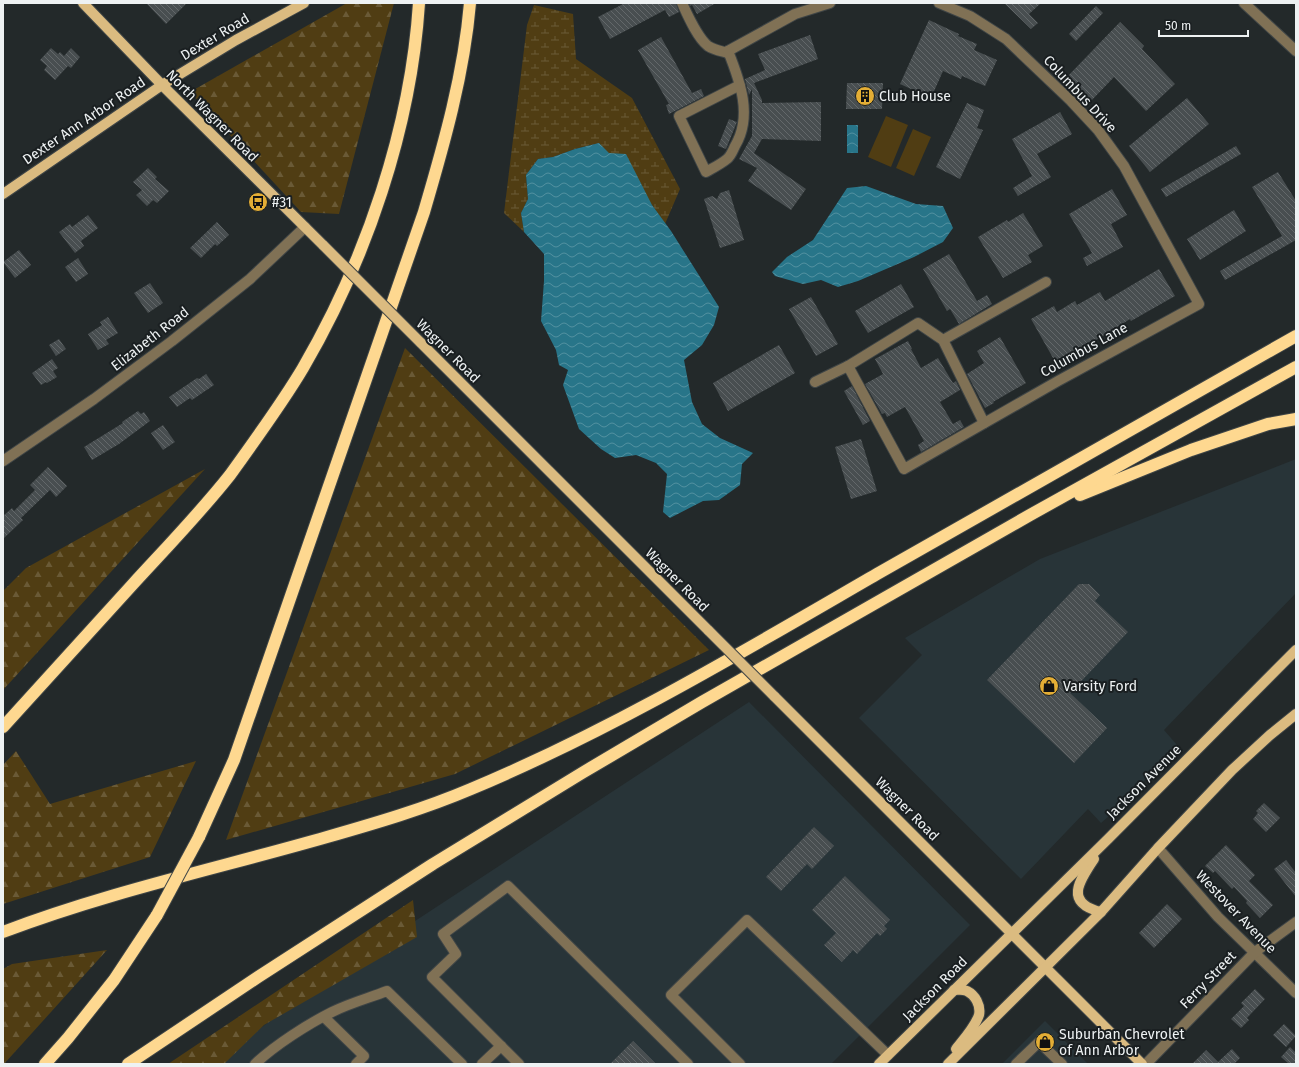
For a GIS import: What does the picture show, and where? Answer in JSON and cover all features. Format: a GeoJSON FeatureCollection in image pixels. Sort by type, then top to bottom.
{"type":"FeatureCollection","features":[{"type":"Feature","properties":{"kind":"highway"},"geometry":{"type":"LineString","coordinates":[[3,728],[189,523],[229,476],[275,413],[303,368],[332,315],[348,279],[384,185],[410,80],[417,38],[419,3]]}},
{"type":"Feature","properties":{"kind":"highway"},"geometry":{"type":"LineString","coordinates":[[45,1064],[68,1038],[114,980],[157,915],[199,837],[234,760],[424,212],[443,148],[456,91],[469,17],[470,3]]}},
{"type":"Feature","properties":{"kind":"highway"},"geometry":{"type":"LineString","coordinates":[[3,932],[33,920],[143,886],[387,820],[466,792],[526,765],[586,737],[772,634],[1296,336]]}},
{"type":"Feature","properties":{"kind":"highway"},"geometry":{"type":"LineString","coordinates":[[128,1064],[258,977],[433,864],[582,773],[702,702],[1030,515],[1296,367]]}},
{"type":"Feature","properties":{"kind":"highway"},"geometry":{"type":"LineString","coordinates":[[1030,515],[1191,450],[1268,424],[1296,419]]}},
{"type":"Feature","properties":{"kind":"main road","name":"North Wagner Road"},"geometry":{"type":"LineString","coordinates":[[83,3],[162,85],[324,246]]}},
{"type":"Feature","properties":{"kind":"main road","name":"Dexter Road"},"geometry":{"type":"LineString","coordinates":[[162,85],[242,37],[304,3]]}},
{"type":"Feature","properties":{"kind":"main road","name":"Dexter Ann Arbor Road"},"geometry":{"type":"LineString","coordinates":[[3,194],[162,85]]}},
{"type":"Feature","properties":{"kind":"main road","name":"Wagner Road"},"geometry":{"type":"LineString","coordinates":[[324,246],[1142,1064]]}},
{"type":"Feature","properties":{"kind":"main road","name":"Jackson Avenue"},"geometry":{"type":"LineString","coordinates":[[1011,933],[1108,839],[1296,650]]}},
{"type":"Feature","properties":{"kind":"main road"},"geometry":{"type":"LineString","coordinates":[[947,1064],[1046,968],[1101,912],[1158,848],[1232,770],[1270,735],[1296,714]]}},
{"type":"Feature","properties":{"kind":"main road"},"geometry":{"type":"LineString","coordinates":[[1101,912],[1090,910],[1082,904],[1078,896],[1078,887],[1082,876],[1108,839]]}},
{"type":"Feature","properties":{"kind":"main road","name":"Jackson Road"},"geometry":{"type":"LineString","coordinates":[[879,1064],[1011,933]]}},
{"type":"Feature","properties":{"kind":"main road"},"geometry":{"type":"LineString","coordinates":[[947,1064],[972,1029],[979,1014],[978,1002],[974,997],[966,990],[954,990]]}},
{"type":"Feature","properties":{"kind":"street"},"geometry":{"type":"LineString","coordinates":[[682,3],[697,32],[707,45],[718,51],[728,52],[795,14],[830,3]]}},
{"type":"Feature","properties":{"kind":"street","name":"Columbus Drive"},"geometry":{"type":"LineString","coordinates":[[939,3],[970,16],[1006,39],[1071,100],[1098,130],[1124,166],[1199,304]]}},
{"type":"Feature","properties":{"kind":"street"},"geometry":{"type":"LineString","coordinates":[[1244,3],[1296,52]]}},
{"type":"Feature","properties":{"kind":"street"},"geometry":{"type":"LineString","coordinates":[[728,51],[736,71],[740,85],[742,93],[744,118],[741,137],[728,159],[706,172],[679,116],[740,85]]}},
{"type":"Feature","properties":{"kind":"street","name":"Elizabeth Road"},"geometry":{"type":"LineString","coordinates":[[3,462],[94,400],[172,341],[250,279],[305,227]]}},
{"type":"Feature","properties":{"kind":"street"},"geometry":{"type":"LineString","coordinates":[[943,340],[1046,282]]}},
{"type":"Feature","properties":{"kind":"street","name":"Columbus Lane"},"geometry":{"type":"LineString","coordinates":[[848,366],[904,469],[1058,381],[1199,304]]}},
{"type":"Feature","properties":{"kind":"street"},"geometry":{"type":"LineString","coordinates":[[815,382],[848,366],[918,324],[943,340],[984,423]]}},
{"type":"Feature","properties":{"kind":"street","name":"Westover Avenue"},"geometry":{"type":"LineString","coordinates":[[1158,848],[1213,911],[1296,993]]}},
{"type":"Feature","properties":{"kind":"street"},"geometry":{"type":"LineString","coordinates":[[519,1064],[432,977],[456,954],[443,934],[508,886],[688,1064]]}},
{"type":"Feature","properties":{"kind":"street"},"geometry":{"type":"LineString","coordinates":[[740,1064],[671,995],[747,920],[888,1055]]}},
{"type":"Feature","properties":{"kind":"street","name":"Ferry Street"},"geometry":{"type":"LineString","coordinates":[[1146,1064],[1255,952],[1296,922]]}},
{"type":"Feature","properties":{"kind":"street"},"geometry":{"type":"LineString","coordinates":[[255,1064],[297,1032],[332,1012],[387,991],[462,1064]]}},
{"type":"Feature","properties":{"kind":"street"},"geometry":{"type":"LineString","coordinates":[[324,1017],[364,1056],[356,1064]]}},
{"type":"Feature","properties":{"kind":"street"},"geometry":{"type":"LineString","coordinates":[[1016,1064],[1039,1042],[1062,1064]]}},
{"type":"Feature","properties":{"kind":"street"},"geometry":{"type":"LineString","coordinates":[[482,1064],[500,1046]]}},
{"type":"Feature","properties":{"kind":"shaded area","name":"Varsity Ford"},"geometry":{"type":"Polygon","coordinates":[[[1296,459],[1296,593],[1164,730],[1177,745],[1123,804],[1101,823],[1088,809],[1021,879],[859,718],[922,655],[905,638],[1040,559],[1296,459]]]}},
{"type":"Feature","properties":{"kind":"shaded area"},"geometry":{"type":"Polygon","coordinates":[[[749,702],[970,925],[831,1064],[209,1064],[383,942],[749,702]]]}},
{"type":"Feature","properties":{"kind":"shaded area","name":"Suburban Chevrolet of Ann Arbor"},"geometry":{"type":"Polygon","coordinates":[[[1045,1021],[1088,1064],[1002,1064],[1045,1021]]]}},
{"type":"Feature","properties":{"kind":"green space"},"geometry":{"type":"Polygon","coordinates":[[[347,3],[394,3],[339,214],[301,212],[190,92],[347,3]]]}},
{"type":"Feature","properties":{"kind":"green space"},"geometry":{"type":"Polygon","coordinates":[[[534,5],[573,14],[576,59],[632,98],[680,189],[665,224],[652,205],[599,143],[575,149],[553,157],[538,159],[526,175],[528,199],[521,213],[524,232],[504,213],[527,25],[534,5]]]}},
{"type":"Feature","properties":{"kind":"green space"},"geometry":{"type":"Polygon","coordinates":[[[886,116],[908,125],[891,167],[868,157],[886,116]]]}},
{"type":"Feature","properties":{"kind":"green space"},"geometry":{"type":"Polygon","coordinates":[[[913,129],[931,137],[914,176],[896,168],[913,129]]]}},
{"type":"Feature","properties":{"kind":"green space"},"geometry":{"type":"Polygon","coordinates":[[[405,348],[709,650],[455,774],[226,840],[405,348]]]}},
{"type":"Feature","properties":{"kind":"green space"},"geometry":{"type":"Polygon","coordinates":[[[205,469],[3,690],[3,591],[26,568],[205,469]]]}},
{"type":"Feature","properties":{"kind":"green space"},"geometry":{"type":"Polygon","coordinates":[[[16,751],[50,804],[196,761],[150,857],[3,904],[3,765],[16,751]]]}},
{"type":"Feature","properties":{"kind":"green space"},"geometry":{"type":"Polygon","coordinates":[[[413,900],[417,937],[264,1025],[224,1064],[168,1064],[413,900]]]}},
{"type":"Feature","properties":{"kind":"green space"},"geometry":{"type":"Polygon","coordinates":[[[107,950],[3,1064],[3,969],[12,964],[107,950]]]}},
{"type":"Feature","properties":{"kind":"water"},"geometry":{"type":"Polygon","coordinates":[[[847,125],[858,125],[858,153],[847,153],[847,125]]]}},
{"type":"Feature","properties":{"kind":"water"},"geometry":{"type":"Polygon","coordinates":[[[599,143],[609,153],[626,154],[652,205],[671,231],[719,307],[714,325],[702,345],[684,360],[692,402],[702,424],[720,438],[753,453],[742,464],[740,485],[719,500],[703,501],[670,518],[663,512],[667,474],[656,463],[636,455],[615,458],[601,449],[579,429],[563,385],[568,370],[559,365],[556,350],[541,321],[544,281],[544,254],[524,232],[521,213],[528,199],[526,175],[538,159],[553,157],[575,149],[599,143]]]}},
{"type":"Feature","properties":{"kind":"water"},"geometry":{"type":"Polygon","coordinates":[[[866,186],[916,204],[943,206],[953,228],[943,242],[914,257],[858,281],[838,287],[821,280],[803,284],[775,276],[772,272],[787,257],[813,240],[847,188],[866,186]]]}},
{"type":"Feature","properties":{"kind":"building"},"geometry":{"type":"Polygon","coordinates":[[[146,3],[187,3],[166,24],[146,3]]]}},
{"type":"Feature","properties":{"kind":"building"},"geometry":{"type":"Polygon","coordinates":[[[625,3],[676,3],[679,12],[669,17],[665,10],[610,39],[598,17],[625,3]]]}},
{"type":"Feature","properties":{"kind":"building"},"geometry":{"type":"Polygon","coordinates":[[[689,3],[716,3],[697,14],[692,5],[690,6],[689,3]]]}},
{"type":"Feature","properties":{"kind":"building"},"geometry":{"type":"Polygon","coordinates":[[[1004,3],[1041,3],[1029,14],[1038,23],[1031,29],[1004,3]]]}},
{"type":"Feature","properties":{"kind":"building"},"geometry":{"type":"Polygon","coordinates":[[[1096,6],[1103,13],[1076,41],[1069,34],[1096,6]]]}},
{"type":"Feature","properties":{"kind":"building"},"geometry":{"type":"Polygon","coordinates":[[[929,20],[959,34],[958,36],[977,44],[974,50],[997,60],[985,86],[962,76],[961,79],[943,71],[931,98],[900,84],[929,20]]]}},
{"type":"Feature","properties":{"kind":"building"},"geometry":{"type":"Polygon","coordinates":[[[1120,22],[1144,46],[1142,49],[1175,84],[1146,111],[1114,77],[1090,102],[1066,78],[1120,22]]]}},
{"type":"Feature","properties":{"kind":"building"},"geometry":{"type":"Polygon","coordinates":[[[810,35],[818,59],[754,83],[762,103],[821,102],[821,141],[762,139],[754,153],[806,189],[791,210],[748,181],[757,168],[739,159],[752,136],[752,89],[749,95],[745,79],[765,70],[758,54],[810,35]]]}},
{"type":"Feature","properties":{"kind":"building"},"geometry":{"type":"Polygon","coordinates":[[[661,37],[692,93],[701,89],[704,96],[669,114],[666,105],[669,104],[638,50],[661,37]]]}},
{"type":"Feature","properties":{"kind":"building"},"geometry":{"type":"Polygon","coordinates":[[[51,48],[58,54],[60,52],[64,56],[71,48],[80,57],[71,68],[68,66],[55,80],[44,70],[47,66],[40,60],[51,48]]]}},
{"type":"Feature","properties":{"kind":"building","name":"Club House"},"geometry":{"type":"Polygon","coordinates":[[[847,83],[883,83],[882,109],[846,109],[847,83]]]}},
{"type":"Feature","properties":{"kind":"building"},"geometry":{"type":"Polygon","coordinates":[[[1187,98],[1209,124],[1150,172],[1129,146],[1187,98]]]}},
{"type":"Feature","properties":{"kind":"building"},"geometry":{"type":"Polygon","coordinates":[[[967,103],[984,110],[977,128],[983,130],[960,179],[936,167],[967,103]]]}},
{"type":"Feature","properties":{"kind":"building"},"geometry":{"type":"Polygon","coordinates":[[[1060,112],[1072,134],[1037,154],[1051,177],[1018,196],[1013,188],[1032,176],[1012,139],[1060,112]]]}},
{"type":"Feature","properties":{"kind":"building"},"geometry":{"type":"Polygon","coordinates":[[[729,119],[737,122],[726,149],[718,146],[729,119]]]}},
{"type":"Feature","properties":{"kind":"building"},"geometry":{"type":"Polygon","coordinates":[[[1236,146],[1241,154],[1166,197],[1161,189],[1236,146]]]}},
{"type":"Feature","properties":{"kind":"building"},"geometry":{"type":"Polygon","coordinates":[[[148,168],[157,177],[155,179],[169,191],[157,203],[153,200],[147,206],[136,195],[142,190],[133,182],[148,168]]]}},
{"type":"Feature","properties":{"kind":"building"},"geometry":{"type":"Polygon","coordinates":[[[1278,172],[1296,201],[1296,240],[1225,280],[1220,271],[1282,236],[1252,187],[1278,172]]]}},
{"type":"Feature","properties":{"kind":"building"},"geometry":{"type":"Polygon","coordinates":[[[1112,189],[1127,215],[1111,224],[1123,247],[1087,266],[1083,258],[1092,253],[1069,214],[1112,189]]]}},
{"type":"Feature","properties":{"kind":"building"},"geometry":{"type":"Polygon","coordinates":[[[729,190],[744,240],[720,248],[704,199],[712,196],[717,199],[720,193],[729,190]]]}},
{"type":"Feature","properties":{"kind":"building"},"geometry":{"type":"Polygon","coordinates":[[[1234,210],[1246,231],[1200,260],[1187,239],[1234,210]]]}},
{"type":"Feature","properties":{"kind":"building"},"geometry":{"type":"Polygon","coordinates":[[[1023,213],[1043,246],[1028,255],[1032,262],[1003,278],[978,237],[1007,220],[1008,222],[1023,213]]]}},
{"type":"Feature","properties":{"kind":"building"},"geometry":{"type":"Polygon","coordinates":[[[88,215],[98,228],[81,241],[84,246],[75,253],[59,232],[70,224],[72,227],[88,215]]]}},
{"type":"Feature","properties":{"kind":"building"},"geometry":{"type":"Polygon","coordinates":[[[217,222],[229,235],[217,246],[215,244],[201,258],[190,248],[217,222]]]}},
{"type":"Feature","properties":{"kind":"building"},"geometry":{"type":"Polygon","coordinates":[[[19,250],[31,265],[15,278],[3,262],[19,250]]]}},
{"type":"Feature","properties":{"kind":"building"},"geometry":{"type":"Polygon","coordinates":[[[949,254],[977,301],[987,295],[992,304],[959,324],[950,309],[947,311],[923,269],[949,254]]]}},
{"type":"Feature","properties":{"kind":"building"},"geometry":{"type":"Polygon","coordinates":[[[78,258],[88,274],[76,282],[65,267],[78,258]]]}},
{"type":"Feature","properties":{"kind":"building"},"geometry":{"type":"Polygon","coordinates":[[[1159,269],[1175,296],[1131,321],[1130,319],[1079,350],[1080,352],[1057,365],[1031,319],[1054,306],[1057,312],[1075,301],[1077,305],[1100,292],[1105,301],[1159,269]]]}},
{"type":"Feature","properties":{"kind":"building"},"geometry":{"type":"Polygon","coordinates":[[[150,283],[163,303],[148,313],[134,293],[150,283]]]}},
{"type":"Feature","properties":{"kind":"building"},"geometry":{"type":"Polygon","coordinates":[[[901,284],[914,307],[868,333],[855,311],[901,284]]]}},
{"type":"Feature","properties":{"kind":"building"},"geometry":{"type":"Polygon","coordinates":[[[811,297],[838,344],[816,356],[789,309],[811,297]]]}},
{"type":"Feature","properties":{"kind":"building"},"geometry":{"type":"Polygon","coordinates":[[[108,317],[118,333],[106,340],[109,344],[98,350],[88,334],[102,325],[100,322],[108,317]]]}},
{"type":"Feature","properties":{"kind":"building"},"geometry":{"type":"Polygon","coordinates":[[[1000,337],[1026,383],[985,408],[967,374],[984,363],[977,351],[1000,337]]]}},
{"type":"Feature","properties":{"kind":"building"},"geometry":{"type":"Polygon","coordinates":[[[59,339],[66,349],[56,356],[49,345],[59,339]]]}},
{"type":"Feature","properties":{"kind":"building"},"geometry":{"type":"Polygon","coordinates":[[[908,341],[921,368],[938,358],[953,383],[956,381],[960,390],[940,402],[953,424],[960,420],[964,427],[921,452],[918,445],[924,441],[905,407],[887,417],[885,413],[882,414],[865,384],[883,374],[875,359],[908,341]]]}},
{"type":"Feature","properties":{"kind":"building"},"geometry":{"type":"Polygon","coordinates":[[[779,345],[795,373],[728,411],[713,383],[779,345]]]}},
{"type":"Feature","properties":{"kind":"building"},"geometry":{"type":"Polygon","coordinates":[[[52,359],[58,368],[53,371],[57,377],[41,385],[32,373],[52,359]]]}},
{"type":"Feature","properties":{"kind":"building"},"geometry":{"type":"Polygon","coordinates":[[[206,374],[214,385],[192,400],[190,398],[177,407],[169,397],[197,378],[199,379],[206,374]]]}},
{"type":"Feature","properties":{"kind":"building"},"geometry":{"type":"Polygon","coordinates":[[[852,386],[870,421],[863,425],[844,391],[852,386]]]}},
{"type":"Feature","properties":{"kind":"building"},"geometry":{"type":"Polygon","coordinates":[[[138,411],[141,414],[144,412],[150,421],[119,444],[92,460],[84,447],[123,423],[122,422],[138,411]]]}},
{"type":"Feature","properties":{"kind":"building"},"geometry":{"type":"Polygon","coordinates":[[[163,425],[175,442],[163,450],[151,433],[163,425]]]}},
{"type":"Feature","properties":{"kind":"building"},"geometry":{"type":"Polygon","coordinates":[[[861,439],[877,491],[851,499],[835,447],[861,439]]]}},
{"type":"Feature","properties":{"kind":"building"},"geometry":{"type":"Polygon","coordinates":[[[48,467],[67,486],[56,497],[50,490],[21,518],[23,520],[3,539],[3,516],[12,508],[14,511],[35,490],[30,485],[48,467]]]}},
{"type":"Feature","properties":{"kind":"building"},"geometry":{"type":"Polygon","coordinates":[[[1079,584],[1089,584],[1100,595],[1095,601],[1128,632],[1070,693],[1107,728],[1074,763],[987,680],[1079,584]]]}},
{"type":"Feature","properties":{"kind":"building"},"geometry":{"type":"Polygon","coordinates":[[[1264,803],[1280,818],[1266,832],[1253,819],[1258,813],[1256,811],[1264,803]]]}},
{"type":"Feature","properties":{"kind":"building"},"geometry":{"type":"Polygon","coordinates":[[[814,827],[834,846],[812,869],[807,864],[781,891],[766,877],[814,827]]]}},
{"type":"Feature","properties":{"kind":"building"},"geometry":{"type":"Polygon","coordinates":[[[1226,845],[1255,875],[1249,881],[1273,905],[1260,918],[1234,887],[1232,889],[1215,871],[1213,873],[1205,866],[1226,845]]]}},
{"type":"Feature","properties":{"kind":"building"},"geometry":{"type":"Polygon","coordinates":[[[1286,860],[1296,873],[1296,897],[1274,869],[1286,860]]]}},
{"type":"Feature","properties":{"kind":"building"},"geometry":{"type":"Polygon","coordinates":[[[845,876],[890,920],[884,926],[887,929],[880,936],[877,933],[857,954],[853,950],[842,962],[824,945],[836,933],[812,910],[845,876]]]}},
{"type":"Feature","properties":{"kind":"building"},"geometry":{"type":"Polygon","coordinates":[[[1167,904],[1182,919],[1154,948],[1139,933],[1167,904]]]}},
{"type":"Feature","properties":{"kind":"building"},"geometry":{"type":"Polygon","coordinates":[[[1255,989],[1265,999],[1247,1018],[1249,1020],[1241,1028],[1231,1019],[1244,1006],[1241,1003],[1255,989]]]}},
{"type":"Feature","properties":{"kind":"building"},"geometry":{"type":"Polygon","coordinates":[[[1284,1024],[1296,1036],[1286,1047],[1273,1035],[1284,1024]]]}},
{"type":"Feature","properties":{"kind":"building"},"geometry":{"type":"Polygon","coordinates":[[[633,1041],[656,1064],[610,1064],[633,1041]]]}},
{"type":"Feature","properties":{"kind":"building"},"geometry":{"type":"Polygon","coordinates":[[[1290,1047],[1296,1053],[1296,1064],[1289,1064],[1281,1057],[1290,1047]]]}},
{"type":"Feature","properties":{"kind":"building"},"geometry":{"type":"Polygon","coordinates":[[[1232,1049],[1240,1058],[1234,1064],[1192,1064],[1206,1050],[1218,1062],[1232,1049]]]}},
{"type":"Feature","properties":{"kind":"place","name":"Club House"},"geometry":{"type":"Point","coordinates":[865,96]}},
{"type":"Feature","properties":{"kind":"place","name":"#31"},"geometry":{"type":"Point","coordinates":[258,202]}},
{"type":"Feature","properties":{"kind":"place","name":"Varsity Ford"},"geometry":{"type":"Point","coordinates":[1049,686]}},
{"type":"Feature","properties":{"kind":"place","name":"Suburban Chevrolet of Ann Arbor"},"geometry":{"type":"Point","coordinates":[1045,1042]}}]}
